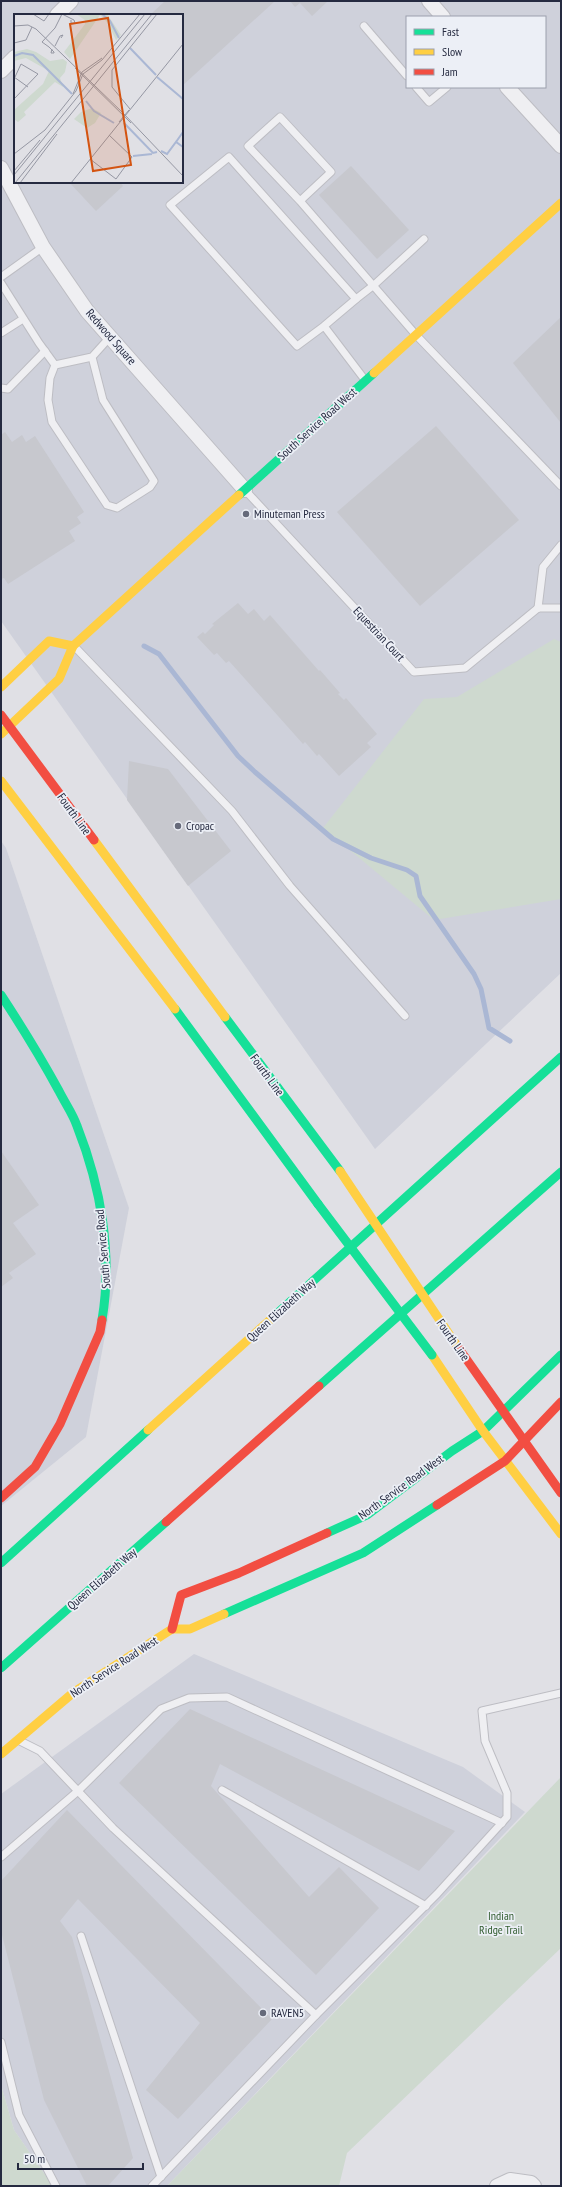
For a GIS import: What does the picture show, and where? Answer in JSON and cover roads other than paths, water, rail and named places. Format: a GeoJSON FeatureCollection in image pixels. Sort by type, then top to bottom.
{"type":"FeatureCollection","features":[{"type":"Feature","properties":{"kind":"main road","name":"South Service Road West"},"geometry":{"type":"LineString","coordinates":[[1,734],[59,679],[73,646],[561,203]]}},
{"type":"Feature","properties":{"kind":"main road"},"geometry":{"type":"LineString","coordinates":[[1,687],[49,641],[73,646]]}},
{"type":"Feature","properties":{"kind":"main road","name":"Fourth Line"},"geometry":{"type":"LineString","coordinates":[[1,715],[340,1171],[455,1343],[561,1493]]}},
{"type":"Feature","properties":{"kind":"main road"},"geometry":{"type":"LineString","coordinates":[[1,781],[184,1022],[318,1204],[432,1355],[483,1431],[561,1534]]}},
{"type":"Feature","properties":{"kind":"main road","name":"South Service Road"},"geometry":{"type":"LineString","coordinates":[[1,995],[34,1045],[77,1125],[96,1183],[104,1234],[108,1291],[100,1332],[60,1424],[34,1466],[1,1498]]}},
{"type":"Feature","properties":{"kind":"main road","name":"Queen Elizabeth Way"},"geometry":{"type":"LineString","coordinates":[[1,1563],[561,1057]]}},
{"type":"Feature","properties":{"kind":"main road","name":"Queen Elizabeth Way"},"geometry":{"type":"LineString","coordinates":[[1,1668],[561,1172]]}},
{"type":"Feature","properties":{"kind":"main road","name":"North Service Road West"},"geometry":{"type":"LineString","coordinates":[[1,1754],[74,1692],[172,1628],[181,1595],[238,1573],[367,1515],[452,1451],[483,1431],[561,1355]]}},
{"type":"Feature","properties":{"kind":"main road"},"geometry":{"type":"LineString","coordinates":[[172,1628],[190,1629],[363,1553],[505,1461],[561,1402]]}},
{"type":"Feature","properties":{"kind":"street"},"geometry":{"type":"LineString","coordinates":[[58,14],[71,1]]}},
{"type":"Feature","properties":{"kind":"street"},"geometry":{"type":"LineString","coordinates":[[428,1],[442,16]]}},
{"type":"Feature","properties":{"kind":"street"},"geometry":{"type":"LineString","coordinates":[[1,71],[14,58]]}},
{"type":"Feature","properties":{"kind":"street"},"geometry":{"type":"LineString","coordinates":[[508,88],[561,146]]}},
{"type":"Feature","properties":{"kind":"street","name":"Redwood Square"},"geometry":{"type":"LineString","coordinates":[[1,168],[43,247],[87,311],[245,490]]}},
{"type":"Feature","properties":{"kind":"street"},"geometry":{"type":"LineString","coordinates":[[497,2186],[510,2180],[531,2183],[534,2186]]}},
{"type":"Feature","properties":{"kind":"lane"},"geometry":{"type":"LineString","coordinates":[[364,26],[406,75]]}},
{"type":"Feature","properties":{"kind":"lane"},"geometry":{"type":"LineString","coordinates":[[417,88],[429,102],[446,88]]}},
{"type":"Feature","properties":{"kind":"lane"},"geometry":{"type":"LineString","coordinates":[[300,201],[331,172],[280,116],[248,146],[300,201],[416,335],[561,486]]}},
{"type":"Feature","properties":{"kind":"lane"},"geometry":{"type":"LineString","coordinates":[[356,299],[229,157],[170,205],[297,346],[374,285],[424,239]]}},
{"type":"Feature","properties":{"kind":"lane"},"geometry":{"type":"LineString","coordinates":[[1,277],[43,247]]}},
{"type":"Feature","properties":{"kind":"lane"},"geometry":{"type":"LineString","coordinates":[[1,283],[44,351],[55,365]]}},
{"type":"Feature","properties":{"kind":"lane"},"geometry":{"type":"LineString","coordinates":[[1,333],[23,319]]}},
{"type":"Feature","properties":{"kind":"lane"},"geometry":{"type":"LineString","coordinates":[[324,326],[366,380]]}},
{"type":"Feature","properties":{"kind":"lane"},"geometry":{"type":"LineString","coordinates":[[55,365],[92,357],[110,337]]}},
{"type":"Feature","properties":{"kind":"lane"},"geometry":{"type":"LineString","coordinates":[[1,388],[8,388],[44,351]]}},
{"type":"Feature","properties":{"kind":"lane"},"geometry":{"type":"LineString","coordinates":[[55,365],[50,378],[48,400],[52,422],[107,505],[117,508],[150,487],[154,481],[103,400],[92,357]]}},
{"type":"Feature","properties":{"kind":"lane","name":"Equestrian Court"},"geometry":{"type":"LineString","coordinates":[[245,490],[414,672],[465,668],[538,608]]}},
{"type":"Feature","properties":{"kind":"lane"},"geometry":{"type":"LineString","coordinates":[[561,545],[543,566],[538,608],[561,608]]}},
{"type":"Feature","properties":{"kind":"lane"},"geometry":{"type":"LineString","coordinates":[[73,646],[232,811],[290,886],[405,1016]]}},
{"type":"Feature","properties":{"kind":"lane"},"geometry":{"type":"LineString","coordinates":[[152,2186],[316,2015],[426,1906],[508,1817],[507,1792],[485,1741],[482,1711],[561,1693]]}},
{"type":"Feature","properties":{"kind":"lane"},"geometry":{"type":"LineString","coordinates":[[1,1857],[78,1791],[161,1708],[189,1698],[227,1697],[502,1823]]}},
{"type":"Feature","properties":{"kind":"lane"},"geometry":{"type":"LineString","coordinates":[[18,1740],[40,1751],[113,1828],[316,2015]]}},
{"type":"Feature","properties":{"kind":"lane"},"geometry":{"type":"LineString","coordinates":[[222,1790],[426,1906]]}},
{"type":"Feature","properties":{"kind":"lane"},"geometry":{"type":"LineString","coordinates":[[81,1936],[161,2177]]}},
{"type":"Feature","properties":{"kind":"lane"},"geometry":{"type":"LineString","coordinates":[[1,2042],[19,2115],[56,2186]]}},
{"type":"Feature","properties":{"kind":"waterway"},"geometry":{"type":"LineString","coordinates":[[144,646],[159,654],[238,756],[333,839],[371,858],[407,870],[416,876],[420,896],[474,974],[481,989],[489,1028],[510,1041]]}},
{"type":"Feature","properties":{"kind":"place","name":"Minuteman Press"},"geometry":{"type":"Point","coordinates":[246,514]}},
{"type":"Feature","properties":{"kind":"place","name":"Cropac"},"geometry":{"type":"Point","coordinates":[178,826]}},
{"type":"Feature","properties":{"kind":"place","name":"RAVEN5"},"geometry":{"type":"Point","coordinates":[263,2013]}},
{"type":"Feature","properties":{"kind":"park label","name":"Indian Ridge Trail"},"geometry":{"type":"Point","coordinates":[501,1923]}}]}
